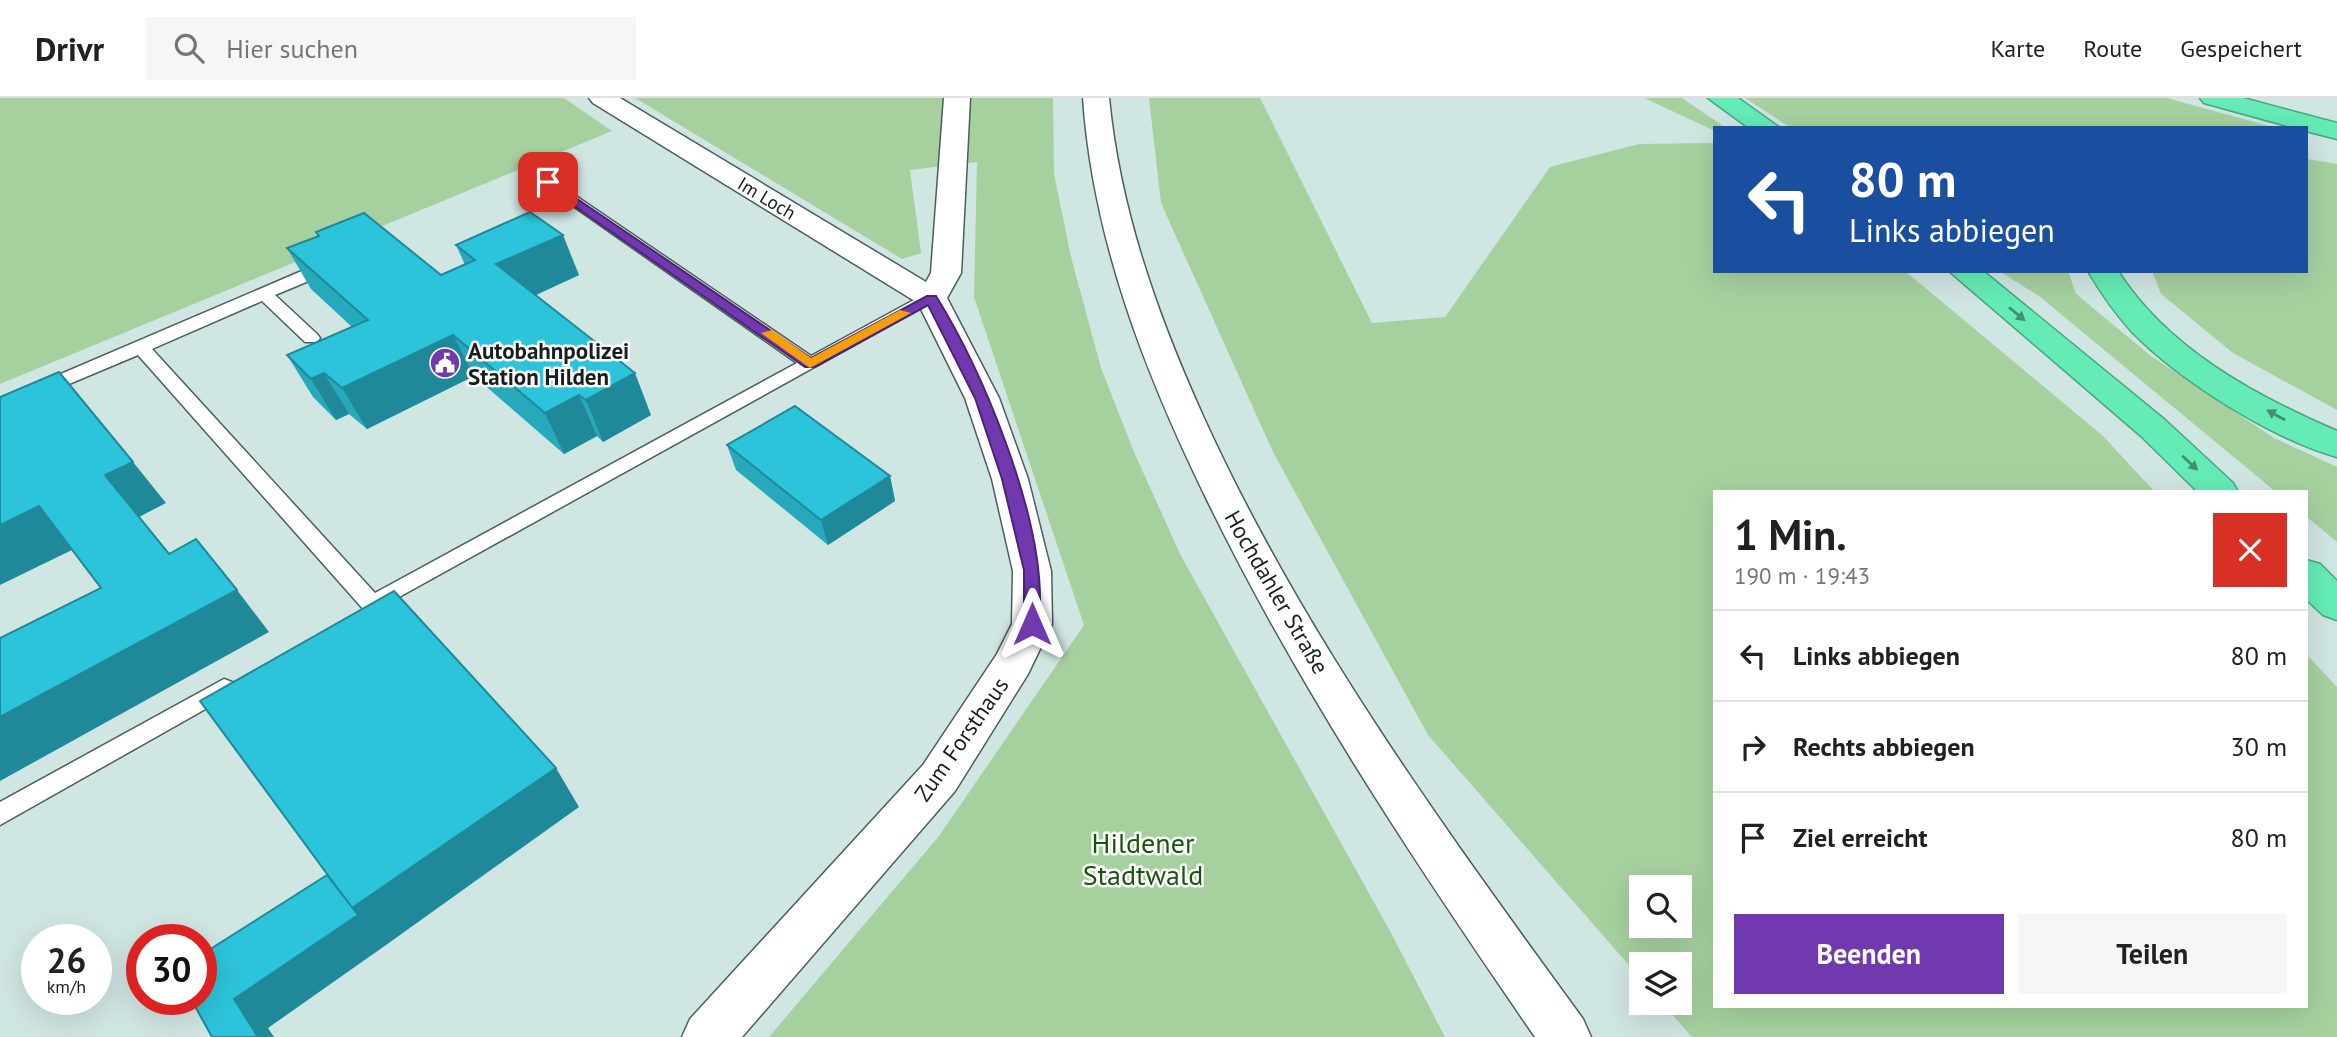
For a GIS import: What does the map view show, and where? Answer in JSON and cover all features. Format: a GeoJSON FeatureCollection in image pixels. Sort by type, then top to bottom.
{"type":"FeatureCollection","features":[{"type":"Feature","properties":{"kind":"highway"},"geometry":{"type":"LineString","coordinates":[[1721,98],[1764,126]]}},
{"type":"Feature","properties":{"kind":"highway"},"geometry":{"type":"LineString","coordinates":[[2213,98],[2337,131]]}},
{"type":"Feature","properties":{"kind":"highway"},"geometry":{"type":"LineString","coordinates":[[2289,98],[2337,110]]}},
{"type":"Feature","properties":{"kind":"highway"},"geometry":{"type":"LineString","coordinates":[[2308,142],[2337,143]]}},
{"type":"Feature","properties":{"kind":"highway"},"geometry":{"type":"LineString","coordinates":[[1966,273],[2153,428],[2218,490]]}},
{"type":"Feature","properties":{"kind":"highway"},"geometry":{"type":"LineString","coordinates":[[2104,273],[2111,289],[2152,334],[2221,385],[2312,435],[2337,445]]}},
{"type":"Feature","properties":{"kind":"highway"},"geometry":{"type":"LineString","coordinates":[[2308,576],[2337,605]]}},
{"type":"Feature","properties":{"kind":"street","name":"Im Loch"},"geometry":{"type":"LineString","coordinates":[[602,98],[931,298]]}},
{"type":"Feature","properties":{"kind":"street"},"geometry":{"type":"LineString","coordinates":[[931,298],[946,273],[957,98]]}},
{"type":"Feature","properties":{"kind":"street","name":"Hochdahler Straße"},"geometry":{"type":"LineString","coordinates":[[1096,98],[1105,183],[1138,300],[1198,448],[1265,577],[1340,701],[1454,881],[1565,1037]]}},
{"type":"Feature","properties":{"kind":"street","name":"Zum Forsthaus"},"geometry":{"type":"LineString","coordinates":[[708,1037],[939,778],[1013,663],[1032,624],[1032,570],[1010,479],[982,398],[931,298]]}},
{"type":"Feature","properties":{"kind":"lane"},"geometry":{"type":"LineString","coordinates":[[548,182],[810,364]]}},
{"type":"Feature","properties":{"kind":"lane"},"geometry":{"type":"LineString","coordinates":[[0,407],[317,271]]}},
{"type":"Feature","properties":{"kind":"lane"},"geometry":{"type":"LineString","coordinates":[[264,295],[311,338]]}},
{"type":"Feature","properties":{"kind":"lane"},"geometry":{"type":"LineString","coordinates":[[348,618],[931,298]]}},
{"type":"Feature","properties":{"kind":"lane"},"geometry":{"type":"LineString","coordinates":[[141,347],[372,604]]}},
{"type":"Feature","properties":{"kind":"lane"},"geometry":{"type":"LineString","coordinates":[[0,814],[240,678]]}},
{"type":"Feature","properties":{"kind":"green space"},"geometry":{"type":"Polygon","coordinates":[[[0,98],[564,98],[612,131],[0,384],[0,98]]]}},
{"type":"Feature","properties":{"kind":"green space","name":"Hildener Stadtwald"},"geometry":{"type":"Polygon","coordinates":[[[635,98],[1053,98],[1054,174],[1071,257],[1101,368],[1134,452],[1180,554],[1390,931],[1445,1037],[769,1037],[939,836],[1084,625],[974,297],[977,162],[910,170],[921,253],[902,259],[635,98]]]}},
{"type":"Feature","properties":{"kind":"green space"},"geometry":{"type":"Polygon","coordinates":[[[1149,98],[1260,98],[1372,323],[1445,317],[1550,167],[1639,144],[1713,143],[1713,273],[1907,273],[2103,436],[2153,490],[1713,490],[1713,1008],[2308,1008],[2308,656],[2337,687],[2337,1037],[1692,1037],[1673,1015],[1692,1015],[1692,952],[1629,952],[1629,965],[1428,735],[1273,452],[1161,203],[1149,98]]]}},
{"type":"Feature","properties":{"kind":"green space"},"geometry":{"type":"Polygon","coordinates":[[[1644,98],[1682,98],[1723,126],[1713,126],[1713,130],[1644,98]]]}},
{"type":"Feature","properties":{"kind":"green space"},"geometry":{"type":"Polygon","coordinates":[[[1745,98],[2167,98],[2269,126],[1788,126],[1745,98]]]}},
{"type":"Feature","properties":{"kind":"green space"},"geometry":{"type":"Polygon","coordinates":[[[2308,159],[2337,164],[2337,410],[2233,353],[2161,294],[2153,273],[2308,273],[2308,159]]]}},
{"type":"Feature","properties":{"kind":"green space"},"geometry":{"type":"Polygon","coordinates":[[[2002,273],[2069,273],[2076,294],[2151,356],[2274,438],[2337,467],[2337,542],[2308,518],[2308,490],[2274,490],[2039,296],[2002,273]]]}},
{"type":"Feature","properties":{"kind":"building"},"geometry":{"type":"Polygon","coordinates":[[[530,212],[563,235],[496,264],[635,373],[586,400],[579,395],[545,413],[453,335],[342,388],[324,373],[311,379],[287,355],[368,320],[287,248],[319,236],[316,232],[364,213],[441,275],[475,260],[456,245],[530,212]]]}},
{"type":"Feature","properties":{"kind":"building"},"geometry":{"type":"Polygon","coordinates":[[[59,372],[133,462],[105,475],[169,554],[196,539],[237,590],[0,717],[0,638],[101,588],[39,506],[0,525],[0,397],[59,372]]]}},
{"type":"Feature","properties":{"kind":"building"},"geometry":{"type":"Polygon","coordinates":[[[795,406],[890,476],[821,520],[727,445],[795,406]]]}},
{"type":"Feature","properties":{"kind":"building"},"geometry":{"type":"Polygon","coordinates":[[[394,591],[556,768],[352,908],[200,701],[394,591]]]}},
{"type":"Feature","properties":{"kind":"building"},"geometry":{"type":"Polygon","coordinates":[[[327,875],[358,915],[234,999],[258,1037],[212,1037],[200,1015],[217,1015],[217,945],[327,875]]]}},
{"type":"Feature","properties":{"kind":"slow traffic"},"geometry":{"type":"LineString","coordinates":[[768,333],[810,364],[905,313]]}},
{"type":"Feature","properties":{"kind":"place","name":"Autobahnpolizei Station Hilden"},"geometry":{"type":"Point","coordinates":[445,363]}},
{"type":"Feature","properties":{"kind":"route"},"geometry":{"type":"LineString","coordinates":[[548,182],[785,344],[810,364],[931,298],[982,398],[1010,479],[1032,570],[1032,624]]}}]}
